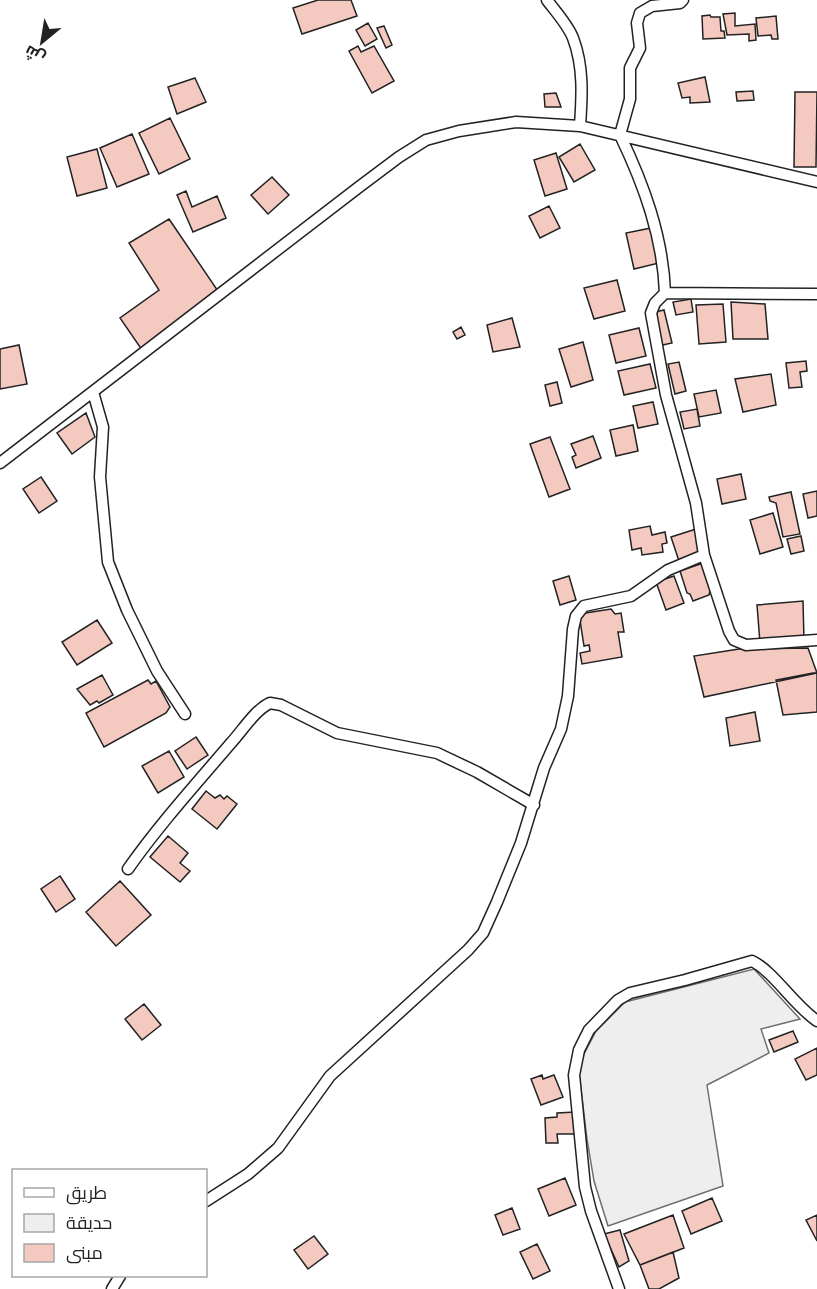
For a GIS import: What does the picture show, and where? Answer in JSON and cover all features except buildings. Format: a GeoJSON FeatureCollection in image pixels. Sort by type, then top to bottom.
{"type":"FeatureCollection","features":[{"type":"Feature","properties":{"kind":"street"},"geometry":{"type":"LineString","coordinates":[[547,0],[573,37],[582,87],[580,126]]}},
{"type":"Feature","properties":{"kind":"street"},"geometry":{"type":"LineString","coordinates":[[665,293],[664,262],[649,205],[636,168],[620,135],[630,99],[630,68],[640,48],[637,23],[640,13],[652,6],[680,3],[683,0]]}},
{"type":"Feature","properties":{"kind":"street"},"geometry":{"type":"LineString","coordinates":[[0,463],[358,187],[426,140],[459,131],[516,122],[580,126],[817,182]]}},
{"type":"Feature","properties":{"kind":"street"},"geometry":{"type":"LineString","coordinates":[[817,294],[665,293],[655,303],[651,313],[666,396],[696,503],[704,555],[729,631],[734,640],[746,645],[817,640]]}},
{"type":"Feature","properties":{"kind":"street"},"geometry":{"type":"LineString","coordinates":[[93,392],[103,427],[100,477],[108,561],[127,610],[157,671],[185,714]]}},
{"type":"Feature","properties":{"kind":"street"},"geometry":{"type":"LineString","coordinates":[[207,1200],[248,1174],[278,1148],[330,1076],[468,950],[483,933],[521,843],[544,768],[561,729],[566,707],[576,616],[584,606],[631,596],[668,570],[704,555]]}},
{"type":"Feature","properties":{"kind":"street"},"geometry":{"type":"LineString","coordinates":[[128,869],[204,775],[258,712],[270,703],[281,705],[337,733],[437,753],[477,772],[534,805]]}},
{"type":"Feature","properties":{"kind":"street"},"geometry":{"type":"LineString","coordinates":[[619,1289],[591,1211],[585,1187],[574,1075],[579,1050],[589,1030],[618,1000],[630,993],[684,981],[752,961],[760,965],[794,1002],[817,1021]]}},
{"type":"Feature","properties":{"kind":"green space"},"geometry":{"type":"Polygon","coordinates":[[[754,969],[800,1019],[761,1029],[769,1053],[707,1085],[723,1186],[608,1226],[594,1181],[579,1073],[583,1056],[596,1031],[625,1002],[754,969]]]}}]}
